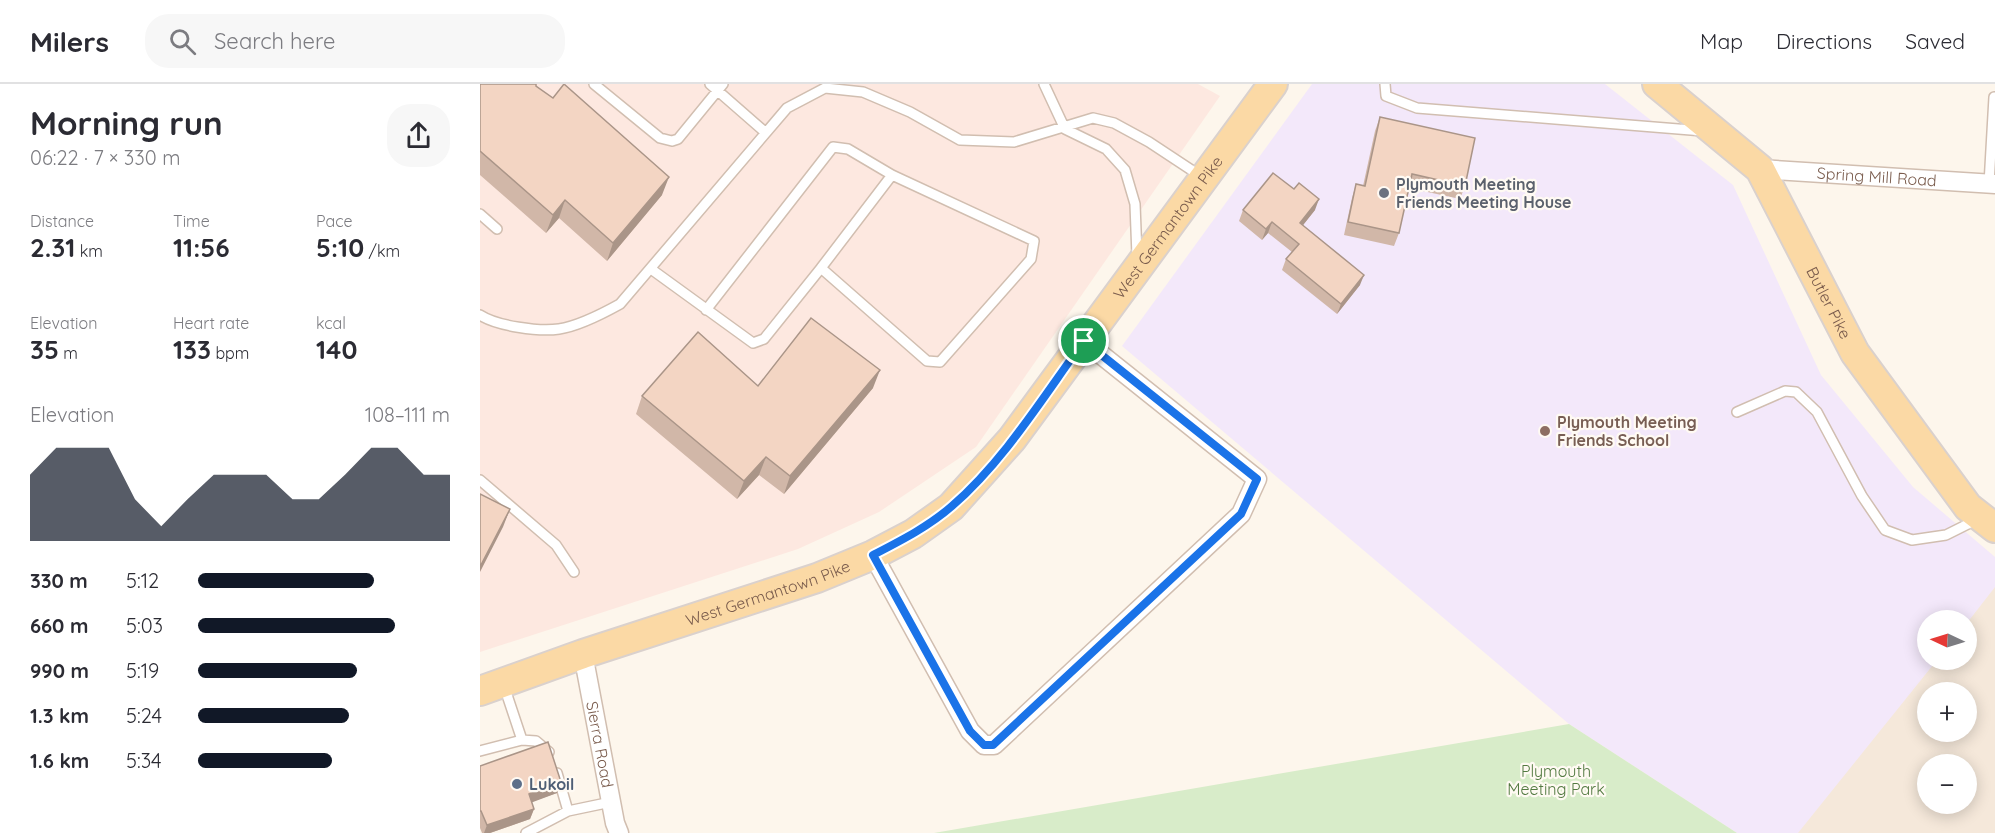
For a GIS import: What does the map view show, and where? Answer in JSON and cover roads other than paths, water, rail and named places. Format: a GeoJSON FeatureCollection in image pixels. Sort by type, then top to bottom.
{"type":"FeatureCollection","features":[{"type":"Feature","properties":{"kind":"main road","name":"West Germantown Pike"},"geometry":{"type":"LineString","coordinates":[[492,687],[583,654],[770,595],[873,555],[913,534],[951,507],[1006,447],[1273,84]]}},
{"type":"Feature","properties":{"kind":"main road","name":"Butler Pike"},"geometry":{"type":"LineString","coordinates":[[1657,84],[1760,170],[1855,353],[1968,507],[1988,523]]}},
{"type":"Feature","properties":{"kind":"street","name":"Spring Mill Road"},"geometry":{"type":"LineString","coordinates":[[1760,170],[1992,184]]}},
{"type":"Feature","properties":{"kind":"street"},"geometry":{"type":"LineString","coordinates":[[873,555],[970,731],[984,745],[993,745],[1241,514],[1257,479],[1084,341]]}},
{"type":"Feature","properties":{"kind":"street","name":"Sierra Road"},"geometry":{"type":"LineString","coordinates":[[583,654],[619,833]]}},
{"type":"Feature","properties":{"kind":"lane"},"geometry":{"type":"LineString","coordinates":[[594,84],[660,138],[672,141],[678,139],[716,86],[765,132]]}},
{"type":"Feature","properties":{"kind":"lane"},"geometry":{"type":"LineString","coordinates":[[1044,84],[1065,129],[1106,148],[1125,170],[1135,204],[1137,267]]}},
{"type":"Feature","properties":{"kind":"lane"},"geometry":{"type":"LineString","coordinates":[[1385,84],[1386,96],[1417,108],[1714,132]]}},
{"type":"Feature","properties":{"kind":"lane"},"geometry":{"type":"LineString","coordinates":[[480,315],[516,327],[558,329],[603,314],[620,304],[787,108],[825,88],[863,92],[910,112],[960,140],[1014,142],[1065,129],[1093,118],[1114,123],[1149,142],[1203,178]]}},
{"type":"Feature","properties":{"kind":"lane"},"geometry":{"type":"LineString","coordinates":[[1992,184],[1994,97]]}},
{"type":"Feature","properties":{"kind":"lane"},"geometry":{"type":"LineString","coordinates":[[706,310],[833,147],[848,149],[892,176],[1035,241],[1031,259],[940,362],[927,361],[821,268]]}},
{"type":"Feature","properties":{"kind":"lane"},"geometry":{"type":"LineString","coordinates":[[651,269],[753,344],[764,339],[892,176]]}},
{"type":"Feature","properties":{"kind":"lane"},"geometry":{"type":"LineString","coordinates":[[480,214],[497,229]]}},
{"type":"Feature","properties":{"kind":"lane"},"geometry":{"type":"LineString","coordinates":[[1737,412],[1785,391],[1796,392],[1817,412],[1862,496],[1885,530],[1912,540],[1947,535],[1988,523]]}},
{"type":"Feature","properties":{"kind":"lane"},"geometry":{"type":"LineString","coordinates":[[480,480],[556,545],[574,572]]}},
{"type":"Feature","properties":{"kind":"lane"},"geometry":{"type":"LineString","coordinates":[[492,687],[522,740]]}},
{"type":"Feature","properties":{"kind":"lane"},"geometry":{"type":"LineString","coordinates":[[480,752],[522,740],[536,741],[549,752],[568,811]]}},
{"type":"Feature","properties":{"kind":"lane"},"geometry":{"type":"LineString","coordinates":[[526,833],[568,811],[611,802]]}},
{"type":"Feature","properties":{"kind":"place","name":"Plymouth Meeting Friends Meeting House"},"geometry":{"type":"Point","coordinates":[1384,193]}},
{"type":"Feature","properties":{"kind":"place","name":"Plymouth Meeting Friends School"},"geometry":{"type":"Point","coordinates":[1545,431]}},
{"type":"Feature","properties":{"kind":"place","name":"Lukoil"},"geometry":{"type":"Point","coordinates":[517,784]}},
{"type":"Feature","properties":{"kind":"park label","name":"Plymouth Meeting Park"},"geometry":{"type":"Point","coordinates":[1556,780]}}]}
